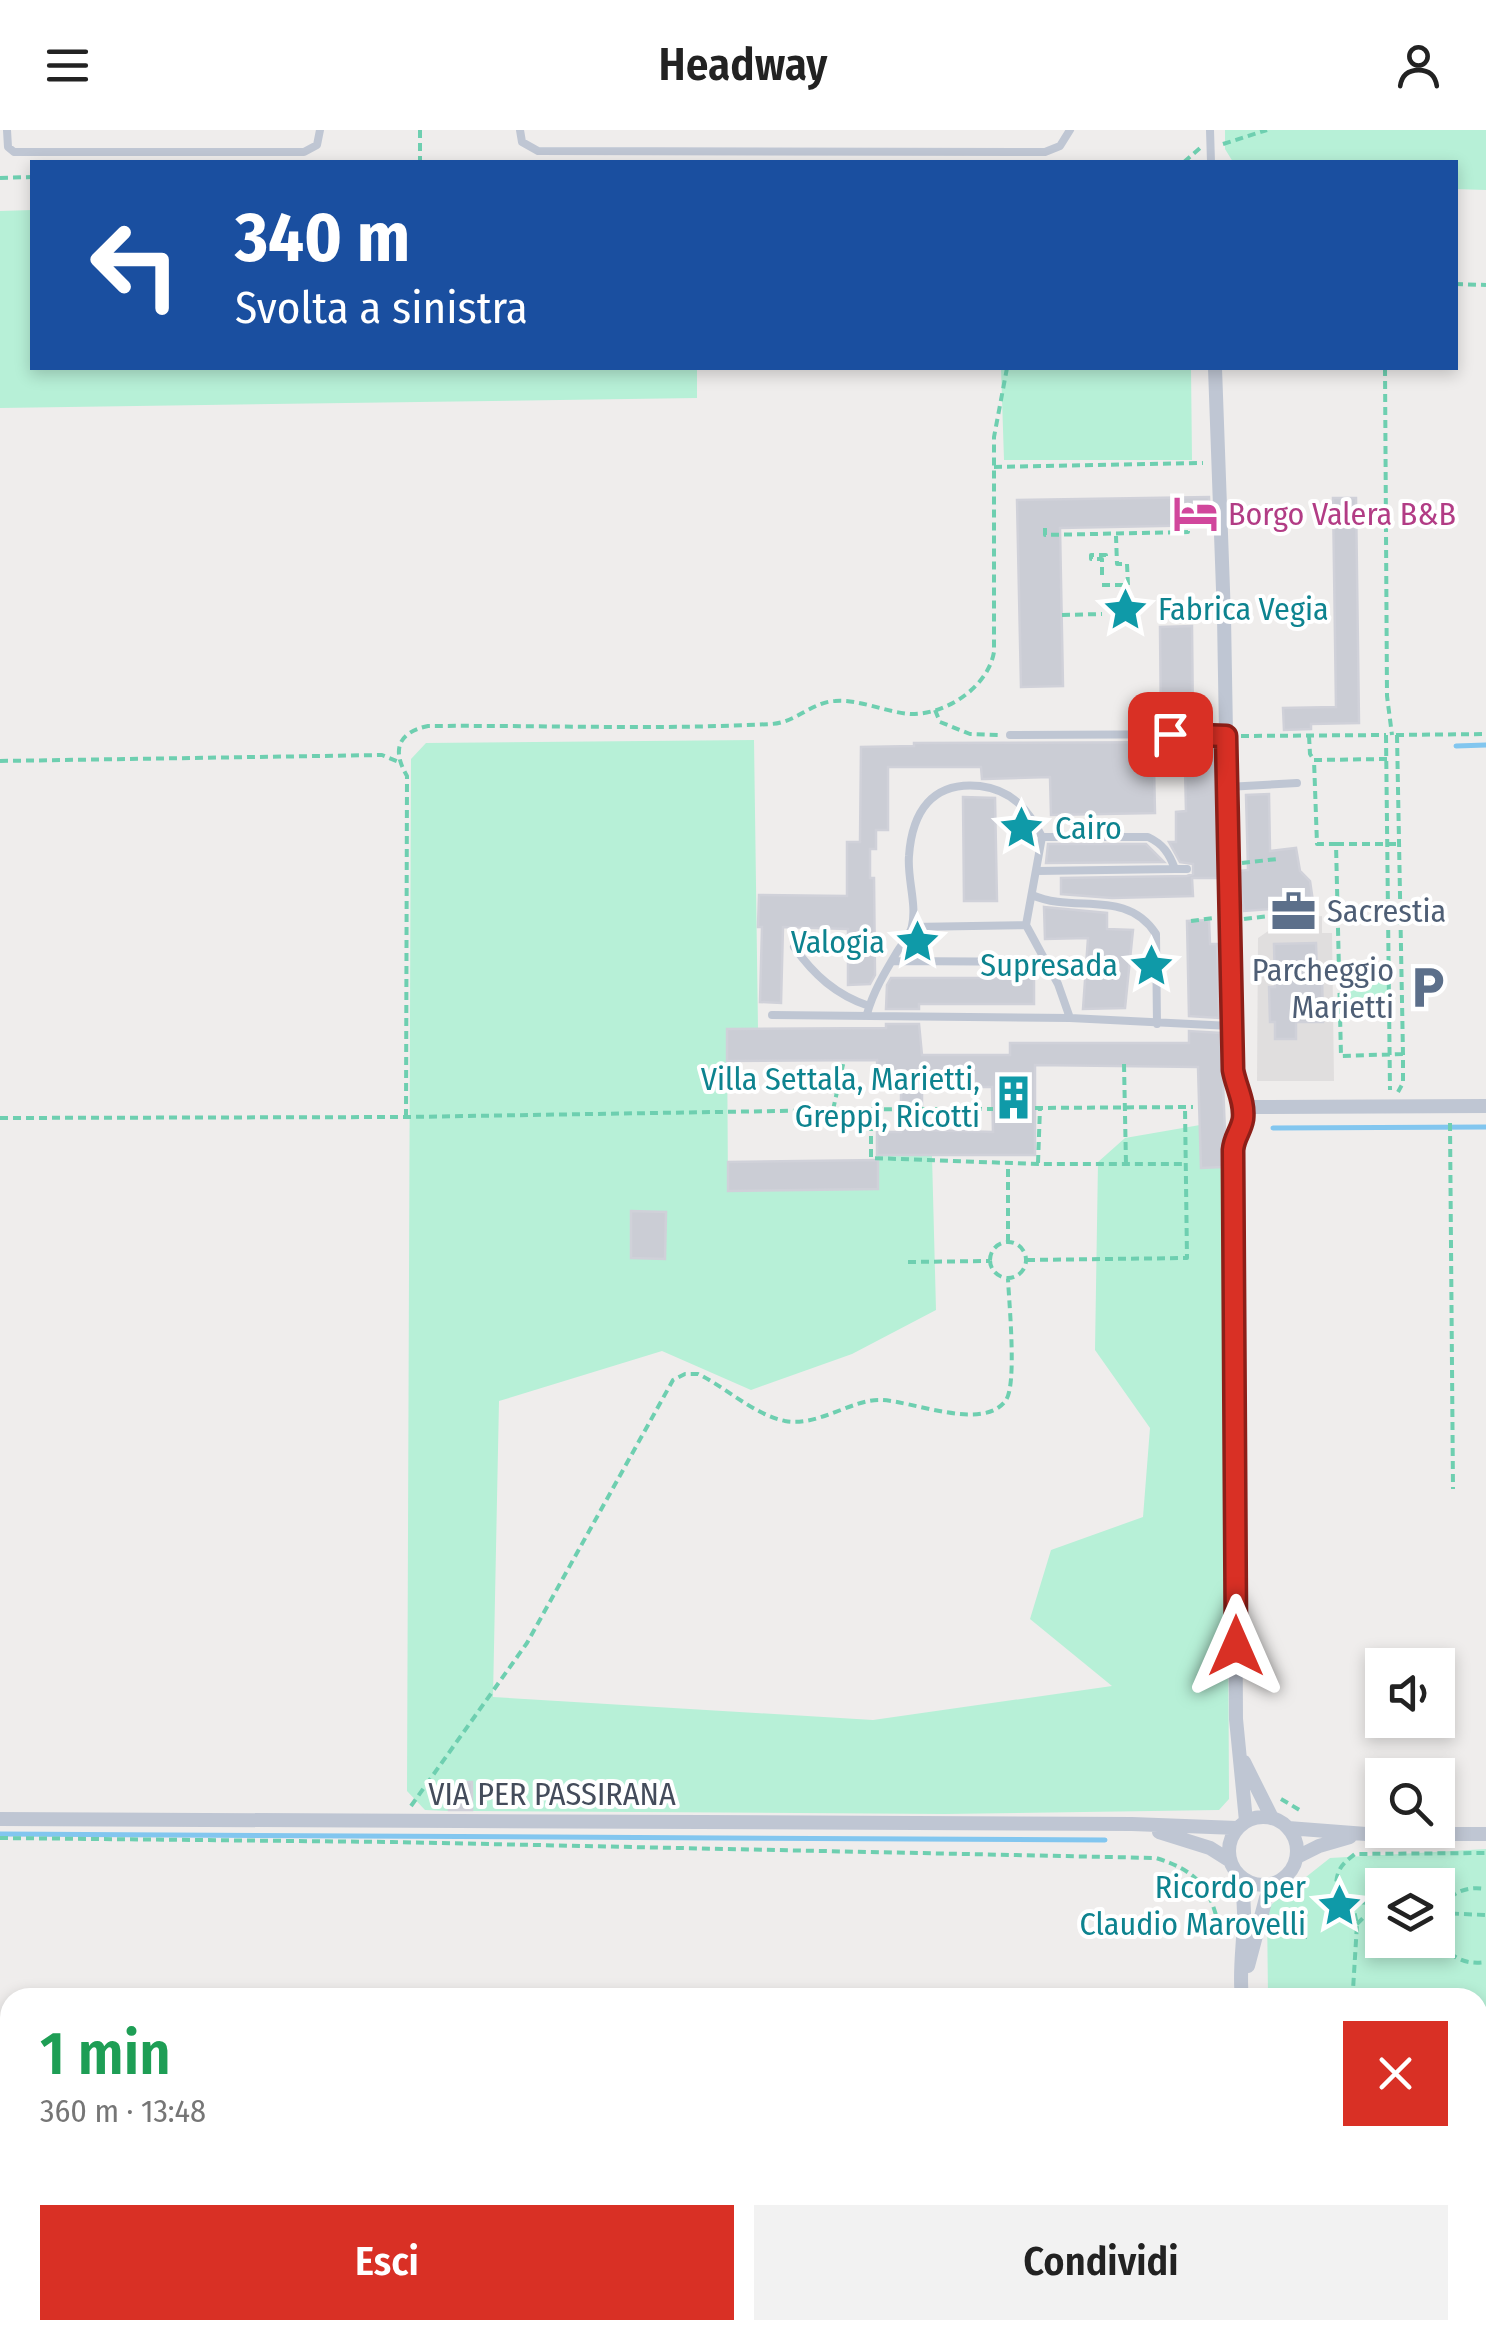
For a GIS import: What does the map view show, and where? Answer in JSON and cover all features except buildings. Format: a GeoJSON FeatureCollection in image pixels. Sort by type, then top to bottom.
{"type":"FeatureCollection","features":[{"type":"Feature","properties":{"kind":"street"},"geometry":{"type":"LineString","coordinates":[[1215,370],[1228,866],[1237,918],[1231,1026],[1234,1080],[1244,1107],[1233,1150],[1236,1718],[1241,1825],[1229,1843],[1229,1860],[1245,1894],[1239,1963],[1241,1988]]}},
{"type":"Feature","properties":{"kind":"street"},"geometry":{"type":"LineString","coordinates":[[1244,1107],[1486,1106]]}},
{"type":"Feature","properties":{"kind":"street"},"geometry":{"type":"LineString","coordinates":[[1240,1753],[1272,1818],[1288,1828],[1365,1834]]}},
{"type":"Feature","properties":{"kind":"street"},"geometry":{"type":"LineString","coordinates":[[1241,1825],[1272,1818]]}},
{"type":"Feature","properties":{"kind":"street","name":"VIA PER PASSIRANA"},"geometry":{"type":"LineString","coordinates":[[0,1819],[1241,1825]]}},
{"type":"Feature","properties":{"kind":"street","name":"VIA PER PASSIRANA"},"geometry":{"type":"LineString","coordinates":[[1104,1824],[1175,1835],[1229,1860]]}},
{"type":"Feature","properties":{"kind":"street"},"geometry":{"type":"LineString","coordinates":[[1244,1988],[1266,1898],[1274,1884],[1289,1874],[1297,1857],[1288,1828]]}},
{"type":"Feature","properties":{"kind":"street"},"geometry":{"type":"LineString","coordinates":[[1297,1857],[1319,1846],[1365,1834]]}},
{"type":"Feature","properties":{"kind":"street"},"geometry":{"type":"LineString","coordinates":[[1455,1834],[1486,1834]]}},
{"type":"Feature","properties":{"kind":"street"},"geometry":{"type":"LineString","coordinates":[[1239,1877],[1256,1885],[1274,1884]]}},
{"type":"Feature","properties":{"kind":"lane"},"geometry":{"type":"LineString","coordinates":[[7,130],[8,148],[14,152],[304,152],[317,145],[320,130]]}},
{"type":"Feature","properties":{"kind":"lane"},"geometry":{"type":"LineString","coordinates":[[520,130],[522,142],[538,151],[1044,152],[1060,146],[1070,130]]}},
{"type":"Feature","properties":{"kind":"lane"},"geometry":{"type":"LineString","coordinates":[[1210,130],[1211,160]]}},
{"type":"Feature","properties":{"kind":"lane"},"geometry":{"type":"LineString","coordinates":[[1010,736],[1226,735]]}},
{"type":"Feature","properties":{"kind":"lane"},"geometry":{"type":"LineString","coordinates":[[1227,787],[1297,783]]}},
{"type":"Feature","properties":{"kind":"lane"},"geometry":{"type":"LineString","coordinates":[[868,1010],[912,927],[909,855],[920,816],[926,802],[938,791],[958,786],[997,790],[1030,812],[1042,837],[1026,925],[1058,984],[1070,1018]]}},
{"type":"Feature","properties":{"kind":"lane"},"geometry":{"type":"LineString","coordinates":[[1042,837],[1148,837],[1170,854],[1175,869]]}},
{"type":"Feature","properties":{"kind":"lane"},"geometry":{"type":"LineString","coordinates":[[1037,871],[1187,869]]}},
{"type":"Feature","properties":{"kind":"lane"},"geometry":{"type":"LineString","coordinates":[[1032,895],[1054,902],[1111,904],[1131,909],[1148,921],[1156,934],[1157,1024]]}},
{"type":"Feature","properties":{"kind":"lane"},"geometry":{"type":"LineString","coordinates":[[912,927],[1026,925]]}},
{"type":"Feature","properties":{"kind":"lane"},"geometry":{"type":"LineString","coordinates":[[794,947],[809,969],[868,1010]]}},
{"type":"Feature","properties":{"kind":"lane"},"geometry":{"type":"LineString","coordinates":[[892,961],[1044,962]]}},
{"type":"Feature","properties":{"kind":"lane"},"geometry":{"type":"LineString","coordinates":[[772,1015],[868,1010],[1231,1026]]}},
{"type":"Feature","properties":{"kind":"path"},"geometry":{"type":"LineString","coordinates":[[420,130],[420,160]]}},
{"type":"Feature","properties":{"kind":"path"},"geometry":{"type":"LineString","coordinates":[[1219,145],[1266,130]]}},
{"type":"Feature","properties":{"kind":"path"},"geometry":{"type":"LineString","coordinates":[[1186,160],[1203,146]]}},
{"type":"Feature","properties":{"kind":"path"},"geometry":{"type":"LineString","coordinates":[[0,178],[30,178]]}},
{"type":"Feature","properties":{"kind":"path"},"geometry":{"type":"LineString","coordinates":[[1458,284],[1486,285]]}},
{"type":"Feature","properties":{"kind":"path"},"geometry":{"type":"LineString","coordinates":[[406,1117],[407,776],[399,762],[398,745],[410,730],[428,726],[775,724],[834,700],[908,714],[934,710],[983,682],[991,668],[996,642],[994,437],[1008,370]]}},
{"type":"Feature","properties":{"kind":"path"},"geometry":{"type":"LineString","coordinates":[[1385,370],[1387,696],[1392,735],[1399,844],[1403,1054],[1402,1083],[1390,1098],[1387,759],[1392,735]]}},
{"type":"Feature","properties":{"kind":"path"},"geometry":{"type":"LineString","coordinates":[[994,467],[1218,463]]}},
{"type":"Feature","properties":{"kind":"path"},"geometry":{"type":"LineString","coordinates":[[1163,526],[1163,533]]}},
{"type":"Feature","properties":{"kind":"path"},"geometry":{"type":"LineString","coordinates":[[1048,530],[1163,533],[1184,528]]}},
{"type":"Feature","properties":{"kind":"path"},"geometry":{"type":"LineString","coordinates":[[1102,585],[1128,585],[1127,564],[1117,564],[1114,531]]}},
{"type":"Feature","properties":{"kind":"path"},"geometry":{"type":"LineString","coordinates":[[1102,576],[1102,559],[1091,559],[1091,555],[1106,555],[1106,560]]}},
{"type":"Feature","properties":{"kind":"path"},"geometry":{"type":"LineString","coordinates":[[1062,615],[1102,614]]}},
{"type":"Feature","properties":{"kind":"path"},"geometry":{"type":"LineString","coordinates":[[934,710],[940,722],[970,734],[1010,736]]}},
{"type":"Feature","properties":{"kind":"path"},"geometry":{"type":"LineString","coordinates":[[1226,735],[1486,734]]}},
{"type":"Feature","properties":{"kind":"path"},"geometry":{"type":"LineString","coordinates":[[1309,736],[1314,760],[1316,844],[1399,844]]}},
{"type":"Feature","properties":{"kind":"path"},"geometry":{"type":"LineString","coordinates":[[0,761],[382,755],[399,762]]}},
{"type":"Feature","properties":{"kind":"path"},"geometry":{"type":"LineString","coordinates":[[1314,760],[1387,759]]}},
{"type":"Feature","properties":{"kind":"path"},"geometry":{"type":"LineString","coordinates":[[1336,844],[1341,1056],[1403,1054]]}},
{"type":"Feature","properties":{"kind":"path"},"geometry":{"type":"LineString","coordinates":[[1228,866],[1277,859]]}},
{"type":"Feature","properties":{"kind":"path"},"geometry":{"type":"LineString","coordinates":[[1400,908],[1426,908]]}},
{"type":"Feature","properties":{"kind":"path"},"geometry":{"type":"LineString","coordinates":[[1191,920],[1286,914]]}},
{"type":"Feature","properties":{"kind":"path"},"geometry":{"type":"LineString","coordinates":[[833,1110],[844,1060]]}},
{"type":"Feature","properties":{"kind":"path"},"geometry":{"type":"LineString","coordinates":[[1124,1064],[1126,1164]]}},
{"type":"Feature","properties":{"kind":"path"},"geometry":{"type":"LineString","coordinates":[[1027,1260],[1187,1258],[1185,1107]]}},
{"type":"Feature","properties":{"kind":"path"},"geometry":{"type":"LineString","coordinates":[[1038,1164],[1037,1108],[1193,1107]]}},
{"type":"Feature","properties":{"kind":"path"},"geometry":{"type":"LineString","coordinates":[[922,1109],[993,1108]]}},
{"type":"Feature","properties":{"kind":"path"},"geometry":{"type":"LineString","coordinates":[[871,1110],[871,1158],[1186,1164]]}},
{"type":"Feature","properties":{"kind":"path"},"geometry":{"type":"LineString","coordinates":[[0,1118],[902,1110]]}},
{"type":"Feature","properties":{"kind":"path"},"geometry":{"type":"LineString","coordinates":[[1450,1128],[1453,1489]]}},
{"type":"Feature","properties":{"kind":"path"},"geometry":{"type":"LineString","coordinates":[[1008,1163],[1008,1242]]}},
{"type":"Feature","properties":{"kind":"path"},"geometry":{"type":"LineString","coordinates":[[1008,1242],[1023,1249],[1027,1260],[1019,1275],[1008,1279],[997,1276],[990,1261],[993,1250],[1008,1242]]}},
{"type":"Feature","properties":{"kind":"path"},"geometry":{"type":"LineString","coordinates":[[908,1262],[990,1261]]}},
{"type":"Feature","properties":{"kind":"path"},"geometry":{"type":"LineString","coordinates":[[400,1821],[527,1643],[672,1380],[698,1374],[765,1415],[790,1422],[833,1415],[878,1399],[986,1414],[998,1409],[1011,1389],[1008,1279]]}},
{"type":"Feature","properties":{"kind":"path"},"geometry":{"type":"LineString","coordinates":[[1269,1788],[1304,1813]]}},
{"type":"Feature","properties":{"kind":"path"},"geometry":{"type":"LineString","coordinates":[[0,1838],[1156,1858],[1180,1865],[1208,1891],[1220,1933],[1244,1934]]}},
{"type":"Feature","properties":{"kind":"path"},"geometry":{"type":"LineString","coordinates":[[1353,1988],[1357,1924],[1352,1901],[1336,1885],[1336,1874],[1355,1854],[1486,1854]]}},
{"type":"Feature","properties":{"kind":"path"},"geometry":{"type":"LineString","coordinates":[[1455,1895],[1462,1890],[1486,1889]]}},
{"type":"Feature","properties":{"kind":"path"},"geometry":{"type":"LineString","coordinates":[[1352,1901],[1365,1903]]}},
{"type":"Feature","properties":{"kind":"path"},"geometry":{"type":"LineString","coordinates":[[1357,1924],[1365,1914]]}},
{"type":"Feature","properties":{"kind":"path"},"geometry":{"type":"LineString","coordinates":[[1455,1914],[1486,1915]]}},
{"type":"Feature","properties":{"kind":"path"},"geometry":{"type":"LineString","coordinates":[[1305,1921],[1305,1940]]}},
{"type":"Feature","properties":{"kind":"path"},"geometry":{"type":"LineString","coordinates":[[1455,1957],[1465,1962],[1486,1962]]}},
{"type":"Feature","properties":{"kind":"shaded area"},"geometry":{"type":"Polygon","coordinates":[[[1322,916],[1322,933],[1332,933],[1334,1081],[1257,1081],[1258,938],[1286,919],[1322,916]]]}},
{"type":"Feature","properties":{"kind":"green space"},"geometry":{"type":"Polygon","coordinates":[[[1225,130],[1486,130],[1486,190],[1458,189],[1458,160],[1232,160],[1225,149],[1225,130]]]}},
{"type":"Feature","properties":{"kind":"green space"},"geometry":{"type":"Polygon","coordinates":[[[30,210],[30,370],[697,370],[697,398],[0,408],[0,211],[30,210]]]}},
{"type":"Feature","properties":{"kind":"green space"},"geometry":{"type":"Polygon","coordinates":[[[1001,370],[1191,370],[1192,460],[1004,460],[1001,370]]]}},
{"type":"Feature","properties":{"kind":"green space"},"geometry":{"type":"Polygon","coordinates":[[[754,740],[758,1029],[727,1030],[728,1190],[878,1189],[878,1156],[932,1156],[936,1310],[852,1354],[751,1390],[662,1351],[499,1401],[493,1697],[873,1720],[1112,1686],[1030,1619],[1051,1550],[1143,1517],[1150,1428],[1095,1350],[1098,1162],[1125,1138],[1200,1125],[1201,1167],[1226,1167],[1229,1799],[1219,1810],[945,1814],[472,1811],[472,1782],[457,1783],[458,1789],[449,1789],[449,1811],[425,1810],[407,1791],[411,759],[426,743],[754,740]]]}},
{"type":"Feature","properties":{"kind":"green space"},"geometry":{"type":"Polygon","coordinates":[[[1387,971],[1388,1008],[1345,1009],[1344,972],[1387,971]]]}},
{"type":"Feature","properties":{"kind":"green space"},"geometry":{"type":"Polygon","coordinates":[[[1486,1849],[1486,1988],[1268,1988],[1267,1908],[1330,1858],[1486,1849]]]}},
{"type":"Feature","properties":{"kind":"waterway"},"geometry":{"type":"LineString","coordinates":[[1456,746],[1486,745]]}},
{"type":"Feature","properties":{"kind":"waterway"},"geometry":{"type":"LineString","coordinates":[[1273,1128],[1486,1127]]}},
{"type":"Feature","properties":{"kind":"waterway"},"geometry":{"type":"LineString","coordinates":[[0,1834],[1105,1840]]}},
{"type":"Feature","properties":{"kind":"place","name":"Borgo Valera B&B"},"geometry":{"type":"Point","coordinates":[1195,514]}},
{"type":"Feature","properties":{"kind":"place","name":"Fabrica Vegia"},"geometry":{"type":"Point","coordinates":[1125,609]}},
{"type":"Feature","properties":{"kind":"place","name":"Cairo"},"geometry":{"type":"Point","coordinates":[1022,828]}},
{"type":"Feature","properties":{"kind":"place","name":"Sacrestia"},"geometry":{"type":"Point","coordinates":[1294,911]}},
{"type":"Feature","properties":{"kind":"place","name":"Valogia"},"geometry":{"type":"Point","coordinates":[918,942]}},
{"type":"Feature","properties":{"kind":"place","name":"Supresada"},"geometry":{"type":"Point","coordinates":[1151,965]}},
{"type":"Feature","properties":{"kind":"place","name":"Parcheggio Marietti"},"geometry":{"type":"Point","coordinates":[1427,988]}},
{"type":"Feature","properties":{"kind":"place","name":"Villa Settala, Marietti, Greppi, Ricotti"},"geometry":{"type":"Point","coordinates":[1013,1097]}},
{"type":"Feature","properties":{"kind":"place","name":"Ricordo per Claudio Marovelli"},"geometry":{"type":"Point","coordinates":[1339,1905]}},
{"type":"Feature","properties":{"kind":"route"},"geometry":{"type":"LineString","coordinates":[[1170,734],[1226,734],[1233,1070],[1244,1107],[1233,1150],[1236,1646]]}}]}
